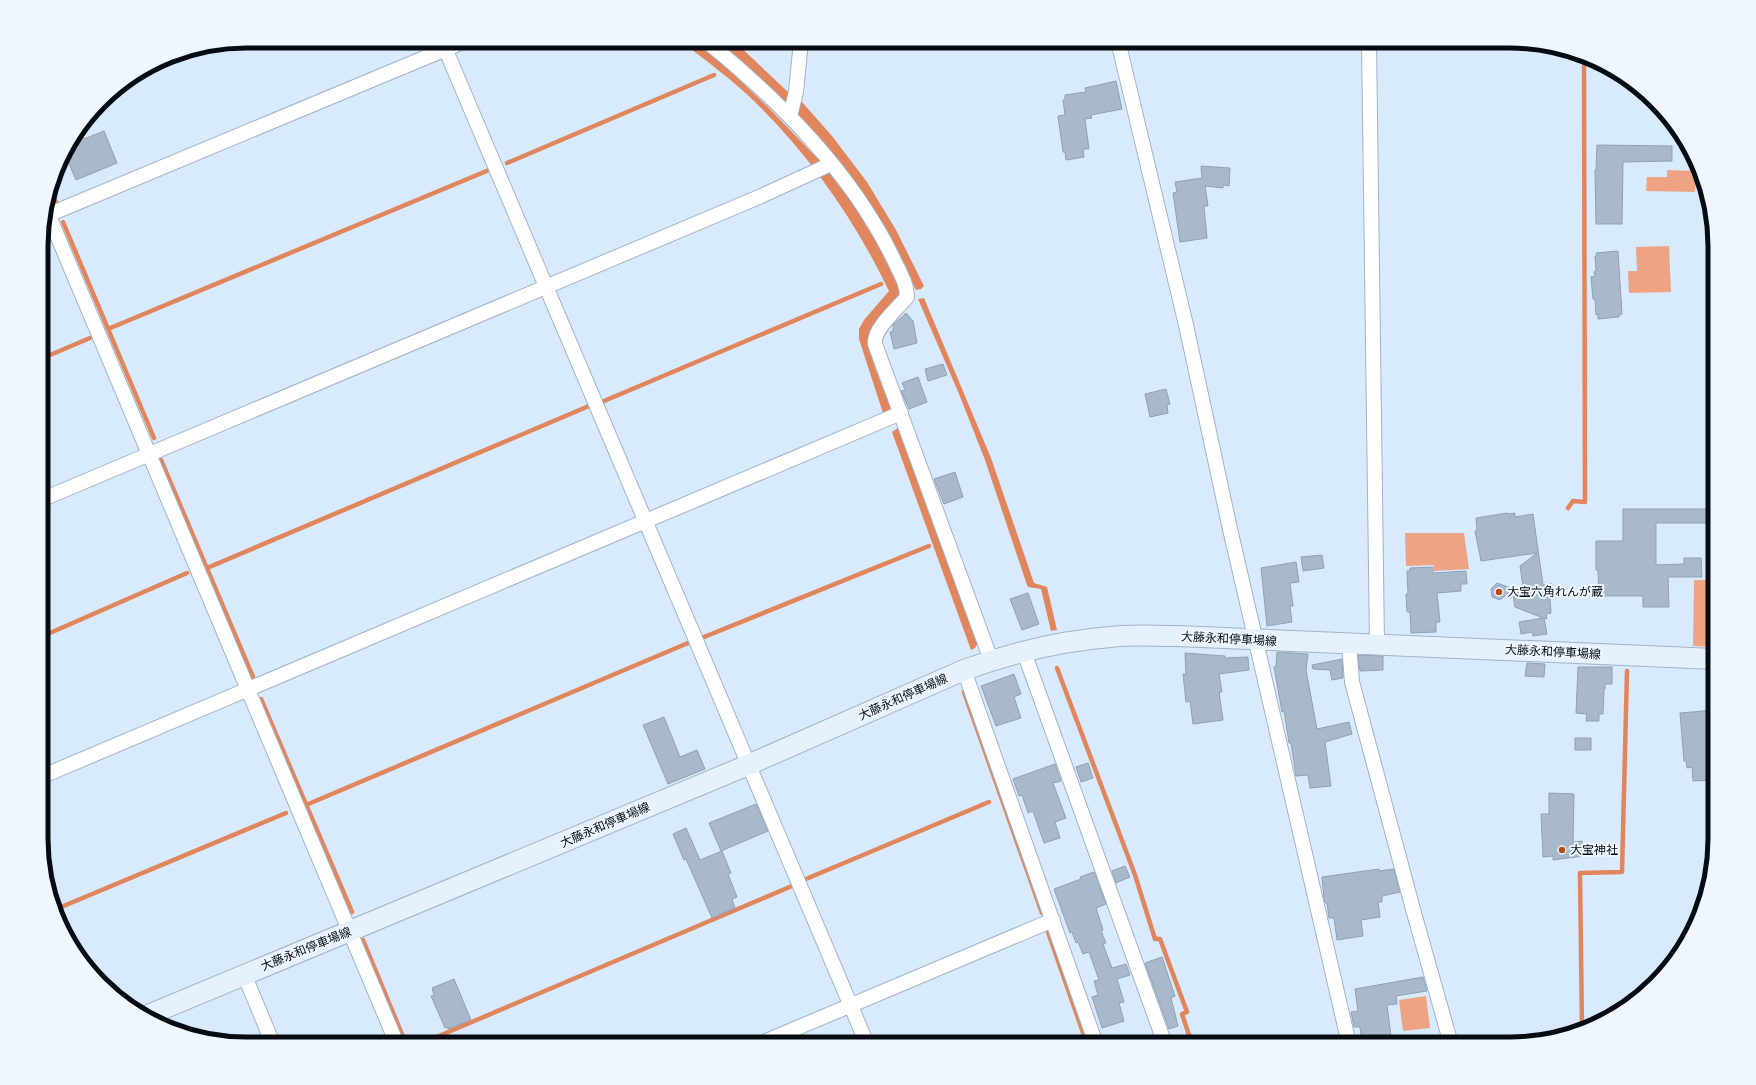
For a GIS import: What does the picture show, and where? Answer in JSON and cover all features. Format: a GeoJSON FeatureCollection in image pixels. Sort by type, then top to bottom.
{"type":"FeatureCollection","features":[{"type":"Feature","properties":{"kind":"main road","name":"大藤永和停車場線"},"geometry":{"type":"LineString","coordinates":[[152,1013],[748,765],[964,670],[991,660],[1024,652],[1068,642],[1111,636],[1177,636],[1708,659]]}},
{"type":"Feature","properties":{"kind":"street"},"geometry":{"type":"LineString","coordinates":[[51,212],[437,48]]}},
{"type":"Feature","properties":{"kind":"street"},"geometry":{"type":"LineString","coordinates":[[445,48],[864,1037]]}},
{"type":"Feature","properties":{"kind":"street"},"geometry":{"type":"LineString","coordinates":[[714,48],[790,116],[824,167],[858,199],[884,240],[907,288],[907,298],[877,331],[874,339],[991,660]]}},
{"type":"Feature","properties":{"kind":"street"},"geometry":{"type":"LineString","coordinates":[[790,116],[796,92],[799,48]]}},
{"type":"Feature","properties":{"kind":"street"},"geometry":{"type":"LineString","coordinates":[[1120,48],[1186,325],[1256,640],[1347,1037]]}},
{"type":"Feature","properties":{"kind":"street"},"geometry":{"type":"LineString","coordinates":[[1369,48],[1377,645]]}},
{"type":"Feature","properties":{"kind":"street"},"geometry":{"type":"LineString","coordinates":[[48,497],[759,197],[824,167]]}},
{"type":"Feature","properties":{"kind":"street"},"geometry":{"type":"LineString","coordinates":[[50,222],[149,454],[394,1037]]}},
{"type":"Feature","properties":{"kind":"street"},"geometry":{"type":"LineString","coordinates":[[48,774],[901,413]]}},
{"type":"Feature","properties":{"kind":"street"},"geometry":{"type":"LineString","coordinates":[[1349,644],[1352,682],[1449,1037]]}},
{"type":"Feature","properties":{"kind":"street"},"geometry":{"type":"LineString","coordinates":[[1024,652],[1162,1037]]}},
{"type":"Feature","properties":{"kind":"street"},"geometry":{"type":"LineString","coordinates":[[964,670],[1054,920],[1094,1037]]}},
{"type":"Feature","properties":{"kind":"street"},"geometry":{"type":"LineString","coordinates":[[776,1037],[1054,920]]}},
{"type":"Feature","properties":{"kind":"street"},"geometry":{"type":"LineString","coordinates":[[244,974],[270,1037]]}},
{"type":"Feature","properties":{"kind":"shaded area"},"geometry":{"type":"Polygon","coordinates":[[[690,48],[702,48],[726,67],[768,107],[818,159],[851,201],[878,245],[901,292],[876,321],[870,333],[869,343],[871,354],[879,378],[892,408],[883,413],[859,339],[859,329],[864,320],[889,291],[847,215],[814,168],[756,103],[690,48]]]}},
{"type":"Feature","properties":{"kind":"shaded area"},"geometry":{"type":"Polygon","coordinates":[[[724,48],[741,48],[789,93],[802,102],[832,136],[867,182],[896,230],[924,286],[921,289],[916,290],[889,236],[863,194],[827,148],[799,116],[724,48]]]}},
{"type":"Feature","properties":{"kind":"shaded area"},"geometry":{"type":"Polygon","coordinates":[[[1667,170],[1693,171],[1696,178],[1695,192],[1646,191],[1647,177],[1667,177],[1667,170]]]}},
{"type":"Feature","properties":{"kind":"shaded area"},"geometry":{"type":"Polygon","coordinates":[[[1669,246],[1671,292],[1629,293],[1628,271],[1637,271],[1636,247],[1669,246]]]}},
{"type":"Feature","properties":{"kind":"shaded area"},"geometry":{"type":"Polygon","coordinates":[[[924,298],[991,458],[1034,583],[1047,587],[1057,630],[1051,631],[1041,589],[1028,587],[985,460],[959,394],[918,299],[924,298]]]}},
{"type":"Feature","properties":{"kind":"shaded area"},"geometry":{"type":"Polygon","coordinates":[[[899,427],[978,643],[975,648],[971,650],[892,432],[899,427]]]}},
{"type":"Feature","properties":{"kind":"shaded area"},"geometry":{"type":"Polygon","coordinates":[[[1405,533],[1464,533],[1469,569],[1434,571],[1434,565],[1406,566],[1405,533]]]}},
{"type":"Feature","properties":{"kind":"shaded area"},"geometry":{"type":"Polygon","coordinates":[[[1694,580],[1708,580],[1708,647],[1693,646],[1694,580]]]}},
{"type":"Feature","properties":{"kind":"shaded area"},"geometry":{"type":"Polygon","coordinates":[[[1426,996],[1430,1028],[1403,1031],[1399,1000],[1426,996]]]}},
{"type":"Feature","properties":{"kind":"building"},"geometry":{"type":"Polygon","coordinates":[[[1116,81],[1122,109],[1091,115],[1092,118],[1085,119],[1089,149],[1083,149],[1084,157],[1066,160],[1065,152],[1063,152],[1058,116],[1065,115],[1063,100],[1065,100],[1065,95],[1086,92],[1085,88],[1116,81]]]}},
{"type":"Feature","properties":{"kind":"building"},"geometry":{"type":"Polygon","coordinates":[[[104,131],[117,163],[76,180],[67,160],[68,158],[82,134],[84,139],[104,131]]]}},
{"type":"Feature","properties":{"kind":"building"},"geometry":{"type":"Polygon","coordinates":[[[1597,145],[1672,146],[1672,161],[1623,162],[1622,224],[1596,224],[1595,170],[1597,145]]]}},
{"type":"Feature","properties":{"kind":"building"},"geometry":{"type":"Polygon","coordinates":[[[1201,166],[1230,168],[1229,186],[1223,185],[1223,188],[1205,186],[1208,206],[1204,206],[1207,238],[1180,242],[1173,193],[1177,192],[1175,182],[1202,178],[1201,166]]]}},
{"type":"Feature","properties":{"kind":"building"},"geometry":{"type":"Polygon","coordinates":[[[1618,251],[1622,314],[1619,315],[1619,317],[1598,319],[1598,314],[1596,315],[1595,299],[1593,299],[1591,277],[1595,276],[1594,272],[1596,271],[1595,256],[1597,256],[1596,253],[1618,251]]]}},
{"type":"Feature","properties":{"kind":"building"},"geometry":{"type":"Polygon","coordinates":[[[906,313],[913,321],[917,343],[894,349],[890,332],[893,331],[893,325],[906,313]]]}},
{"type":"Feature","properties":{"kind":"building"},"geometry":{"type":"Polygon","coordinates":[[[943,364],[947,375],[928,381],[925,369],[943,364]]]}},
{"type":"Feature","properties":{"kind":"building"},"geometry":{"type":"Polygon","coordinates":[[[918,377],[927,402],[909,409],[901,391],[905,390],[902,383],[918,377]]]}},
{"type":"Feature","properties":{"kind":"building"},"geometry":{"type":"Polygon","coordinates":[[[1166,389],[1170,404],[1167,405],[1168,413],[1150,417],[1145,394],[1166,389]]]}},
{"type":"Feature","properties":{"kind":"building"},"geometry":{"type":"Polygon","coordinates":[[[955,472],[963,497],[944,504],[934,479],[955,472]]]}},
{"type":"Feature","properties":{"kind":"building"},"geometry":{"type":"Polygon","coordinates":[[[1623,509],[1708,509],[1708,523],[1656,523],[1656,565],[1684,564],[1684,558],[1701,558],[1702,577],[1668,577],[1669,607],[1643,607],[1643,596],[1599,596],[1598,570],[1596,570],[1596,541],[1623,541],[1623,509]]]}},
{"type":"Feature","properties":{"kind":"building"},"geometry":{"type":"Polygon","coordinates":[[[1515,513],[1515,517],[1533,514],[1543,585],[1552,584],[1554,597],[1550,598],[1551,613],[1546,614],[1547,619],[1544,618],[1547,634],[1533,636],[1532,632],[1521,634],[1519,622],[1543,618],[1515,607],[1512,590],[1500,600],[1492,597],[1491,589],[1497,583],[1524,593],[1520,566],[1537,553],[1481,561],[1475,531],[1477,530],[1476,518],[1515,513]]]}},
{"type":"Feature","properties":{"kind":"building"},"geometry":{"type":"Polygon","coordinates":[[[1322,555],[1324,568],[1303,571],[1301,557],[1322,555]]]}},
{"type":"Feature","properties":{"kind":"building"},"geometry":{"type":"Polygon","coordinates":[[[1296,562],[1299,582],[1290,583],[1293,606],[1290,606],[1292,622],[1267,626],[1261,568],[1296,562]]]}},
{"type":"Feature","properties":{"kind":"building"},"geometry":{"type":"Polygon","coordinates":[[[1433,567],[1433,573],[1466,571],[1467,584],[1461,584],[1461,591],[1437,593],[1440,622],[1436,622],[1436,632],[1411,633],[1410,612],[1407,612],[1407,571],[1410,571],[1410,568],[1433,567]]]}},
{"type":"Feature","properties":{"kind":"building"},"geometry":{"type":"Polygon","coordinates":[[[1028,593],[1039,624],[1022,630],[1010,599],[1028,593]]]}},
{"type":"Feature","properties":{"kind":"building"},"geometry":{"type":"Polygon","coordinates":[[[1277,652],[1308,654],[1306,670],[1317,729],[1349,722],[1352,734],[1325,742],[1331,786],[1310,788],[1308,775],[1296,776],[1291,743],[1289,743],[1284,711],[1282,712],[1274,667],[1276,666],[1277,652]]]}},
{"type":"Feature","properties":{"kind":"building"},"geometry":{"type":"Polygon","coordinates":[[[1185,653],[1225,656],[1225,658],[1248,657],[1249,670],[1219,674],[1222,692],[1219,692],[1223,720],[1193,724],[1190,701],[1186,702],[1183,674],[1186,674],[1185,653]]]}},
{"type":"Feature","properties":{"kind":"building"},"geometry":{"type":"Polygon","coordinates":[[[1358,655],[1383,656],[1383,670],[1360,671],[1358,655]]]}},
{"type":"Feature","properties":{"kind":"building"},"geometry":{"type":"Polygon","coordinates":[[[1342,659],[1343,678],[1332,680],[1330,670],[1313,669],[1312,665],[1342,659]]]}},
{"type":"Feature","properties":{"kind":"building"},"geometry":{"type":"Polygon","coordinates":[[[1527,663],[1545,664],[1544,677],[1525,676],[1527,663]]]}},
{"type":"Feature","properties":{"kind":"building"},"geometry":{"type":"Polygon","coordinates":[[[1578,667],[1612,667],[1612,684],[1605,684],[1603,714],[1599,714],[1599,721],[1586,721],[1587,714],[1576,713],[1578,667]]]}},
{"type":"Feature","properties":{"kind":"building"},"geometry":{"type":"Polygon","coordinates":[[[1014,674],[1021,694],[1014,697],[1021,718],[996,726],[981,686],[1014,674]]]}},
{"type":"Feature","properties":{"kind":"building"},"geometry":{"type":"Polygon","coordinates":[[[1708,711],[1708,780],[1693,781],[1692,767],[1687,768],[1686,761],[1684,761],[1680,713],[1708,711]]]}},
{"type":"Feature","properties":{"kind":"building"},"geometry":{"type":"Polygon","coordinates":[[[664,717],[680,757],[697,750],[705,769],[668,784],[643,725],[664,717]]]}},
{"type":"Feature","properties":{"kind":"building"},"geometry":{"type":"Polygon","coordinates":[[[1575,738],[1591,738],[1591,750],[1575,750],[1575,738]]]}},
{"type":"Feature","properties":{"kind":"building"},"geometry":{"type":"Polygon","coordinates":[[[1088,763],[1093,778],[1081,782],[1076,767],[1088,763]]]}},
{"type":"Feature","properties":{"kind":"building"},"geometry":{"type":"Polygon","coordinates":[[[1055,764],[1061,781],[1053,783],[1066,818],[1055,822],[1060,838],[1044,843],[1033,811],[1028,813],[1022,795],[1019,796],[1013,779],[1055,764]]]}},
{"type":"Feature","properties":{"kind":"building"},"geometry":{"type":"Polygon","coordinates":[[[1549,793],[1574,794],[1573,842],[1582,841],[1583,856],[1553,860],[1553,856],[1543,857],[1541,814],[1549,814],[1549,793]]]}},
{"type":"Feature","properties":{"kind":"building"},"geometry":{"type":"Polygon","coordinates":[[[756,804],[768,831],[721,851],[709,823],[756,804]]]}},
{"type":"Feature","properties":{"kind":"building"},"geometry":{"type":"Polygon","coordinates":[[[686,828],[700,860],[722,851],[731,873],[728,874],[737,897],[732,899],[735,908],[712,918],[686,859],[684,860],[673,834],[686,828]]]}},
{"type":"Feature","properties":{"kind":"building"},"geometry":{"type":"Polygon","coordinates":[[[1125,866],[1130,877],[1116,883],[1112,871],[1125,866]]]}},
{"type":"Feature","properties":{"kind":"building"},"geometry":{"type":"Polygon","coordinates":[[[1379,869],[1379,871],[1394,869],[1400,892],[1382,896],[1382,902],[1378,902],[1380,917],[1361,920],[1363,936],[1337,940],[1334,918],[1329,918],[1327,903],[1325,903],[1324,899],[1322,877],[1379,869]]]}},
{"type":"Feature","properties":{"kind":"building"},"geometry":{"type":"Polygon","coordinates":[[[1094,872],[1106,904],[1096,908],[1103,930],[1101,931],[1106,943],[1103,944],[1112,968],[1126,964],[1130,975],[1117,979],[1124,1002],[1119,1003],[1124,1021],[1102,1028],[1092,997],[1098,995],[1094,981],[1099,980],[1089,952],[1083,954],[1078,942],[1076,943],[1072,932],[1070,933],[1054,889],[1081,879],[1080,877],[1094,872]]]}},
{"type":"Feature","properties":{"kind":"building"},"geometry":{"type":"Polygon","coordinates":[[[1162,957],[1175,996],[1171,998],[1178,1026],[1169,1029],[1145,963],[1162,957]]]}},
{"type":"Feature","properties":{"kind":"building"},"geometry":{"type":"Polygon","coordinates":[[[1423,977],[1427,991],[1396,996],[1397,1004],[1387,1005],[1391,1037],[1361,1037],[1360,1027],[1354,1027],[1351,1012],[1358,1011],[1355,989],[1423,977]]]}},
{"type":"Feature","properties":{"kind":"building"},"geometry":{"type":"Polygon","coordinates":[[[454,979],[471,1020],[448,1029],[448,1027],[445,1028],[431,996],[434,995],[432,988],[454,979]]]}},
{"type":"Feature","properties":{"kind":"waterway"},"geometry":{"type":"LineString","coordinates":[[1568,508],[1573,501],[1585,502],[1584,62]]}},
{"type":"Feature","properties":{"kind":"waterway"},"geometry":{"type":"LineString","coordinates":[[507,163],[714,75]]}},
{"type":"Feature","properties":{"kind":"waterway"},"geometry":{"type":"LineString","coordinates":[[108,329],[489,170]]}},
{"type":"Feature","properties":{"kind":"waterway"},"geometry":{"type":"LineString","coordinates":[[54,198],[57,204]]}},
{"type":"Feature","properties":{"kind":"waterway"},"geometry":{"type":"LineString","coordinates":[[63,222],[154,438]]}},
{"type":"Feature","properties":{"kind":"waterway"},"geometry":{"type":"LineString","coordinates":[[604,401],[881,284]]}},
{"type":"Feature","properties":{"kind":"waterway"},"geometry":{"type":"LineString","coordinates":[[48,356],[90,338]]}},
{"type":"Feature","properties":{"kind":"waterway"},"geometry":{"type":"LineString","coordinates":[[207,568],[589,406]]}},
{"type":"Feature","properties":{"kind":"waterway"},"geometry":{"type":"LineString","coordinates":[[161,460],[253,677]]}},
{"type":"Feature","properties":{"kind":"waterway"},"geometry":{"type":"LineString","coordinates":[[704,637],[929,546]]}},
{"type":"Feature","properties":{"kind":"waterway"},"geometry":{"type":"LineString","coordinates":[[48,634],[187,573]]}},
{"type":"Feature","properties":{"kind":"waterway"},"geometry":{"type":"LineString","coordinates":[[306,805],[688,643]]}},
{"type":"Feature","properties":{"kind":"waterway"},"geometry":{"type":"LineString","coordinates":[[1057,668],[1135,875],[1155,939],[1160,939],[1187,1012],[1182,1014],[1190,1037]]}},
{"type":"Feature","properties":{"kind":"waterway"},"geometry":{"type":"LineString","coordinates":[[1582,1024],[1580,873],[1622,872],[1627,671]]}},
{"type":"Feature","properties":{"kind":"waterway"},"geometry":{"type":"LineString","coordinates":[[964,692],[1042,913]]}},
{"type":"Feature","properties":{"kind":"waterway"},"geometry":{"type":"LineString","coordinates":[[261,699],[352,912]]}},
{"type":"Feature","properties":{"kind":"waterway"},"geometry":{"type":"LineString","coordinates":[[806,879],[989,802]]}},
{"type":"Feature","properties":{"kind":"waterway"},"geometry":{"type":"LineString","coordinates":[[60,908],[286,813]]}},
{"type":"Feature","properties":{"kind":"waterway"},"geometry":{"type":"LineString","coordinates":[[436,1037],[792,886]]}},
{"type":"Feature","properties":{"kind":"waterway"},"geometry":{"type":"LineString","coordinates":[[1048,932],[1085,1037]]}},
{"type":"Feature","properties":{"kind":"waterway"},"geometry":{"type":"LineString","coordinates":[[363,940],[403,1037]]}},
{"type":"Feature","properties":{"kind":"place","name":"大宝六角れんが蔵"},"geometry":{"type":"Point","coordinates":[1499,592]}},
{"type":"Feature","properties":{"kind":"place","name":"大宝神社"},"geometry":{"type":"Point","coordinates":[1562,850]}}]}
